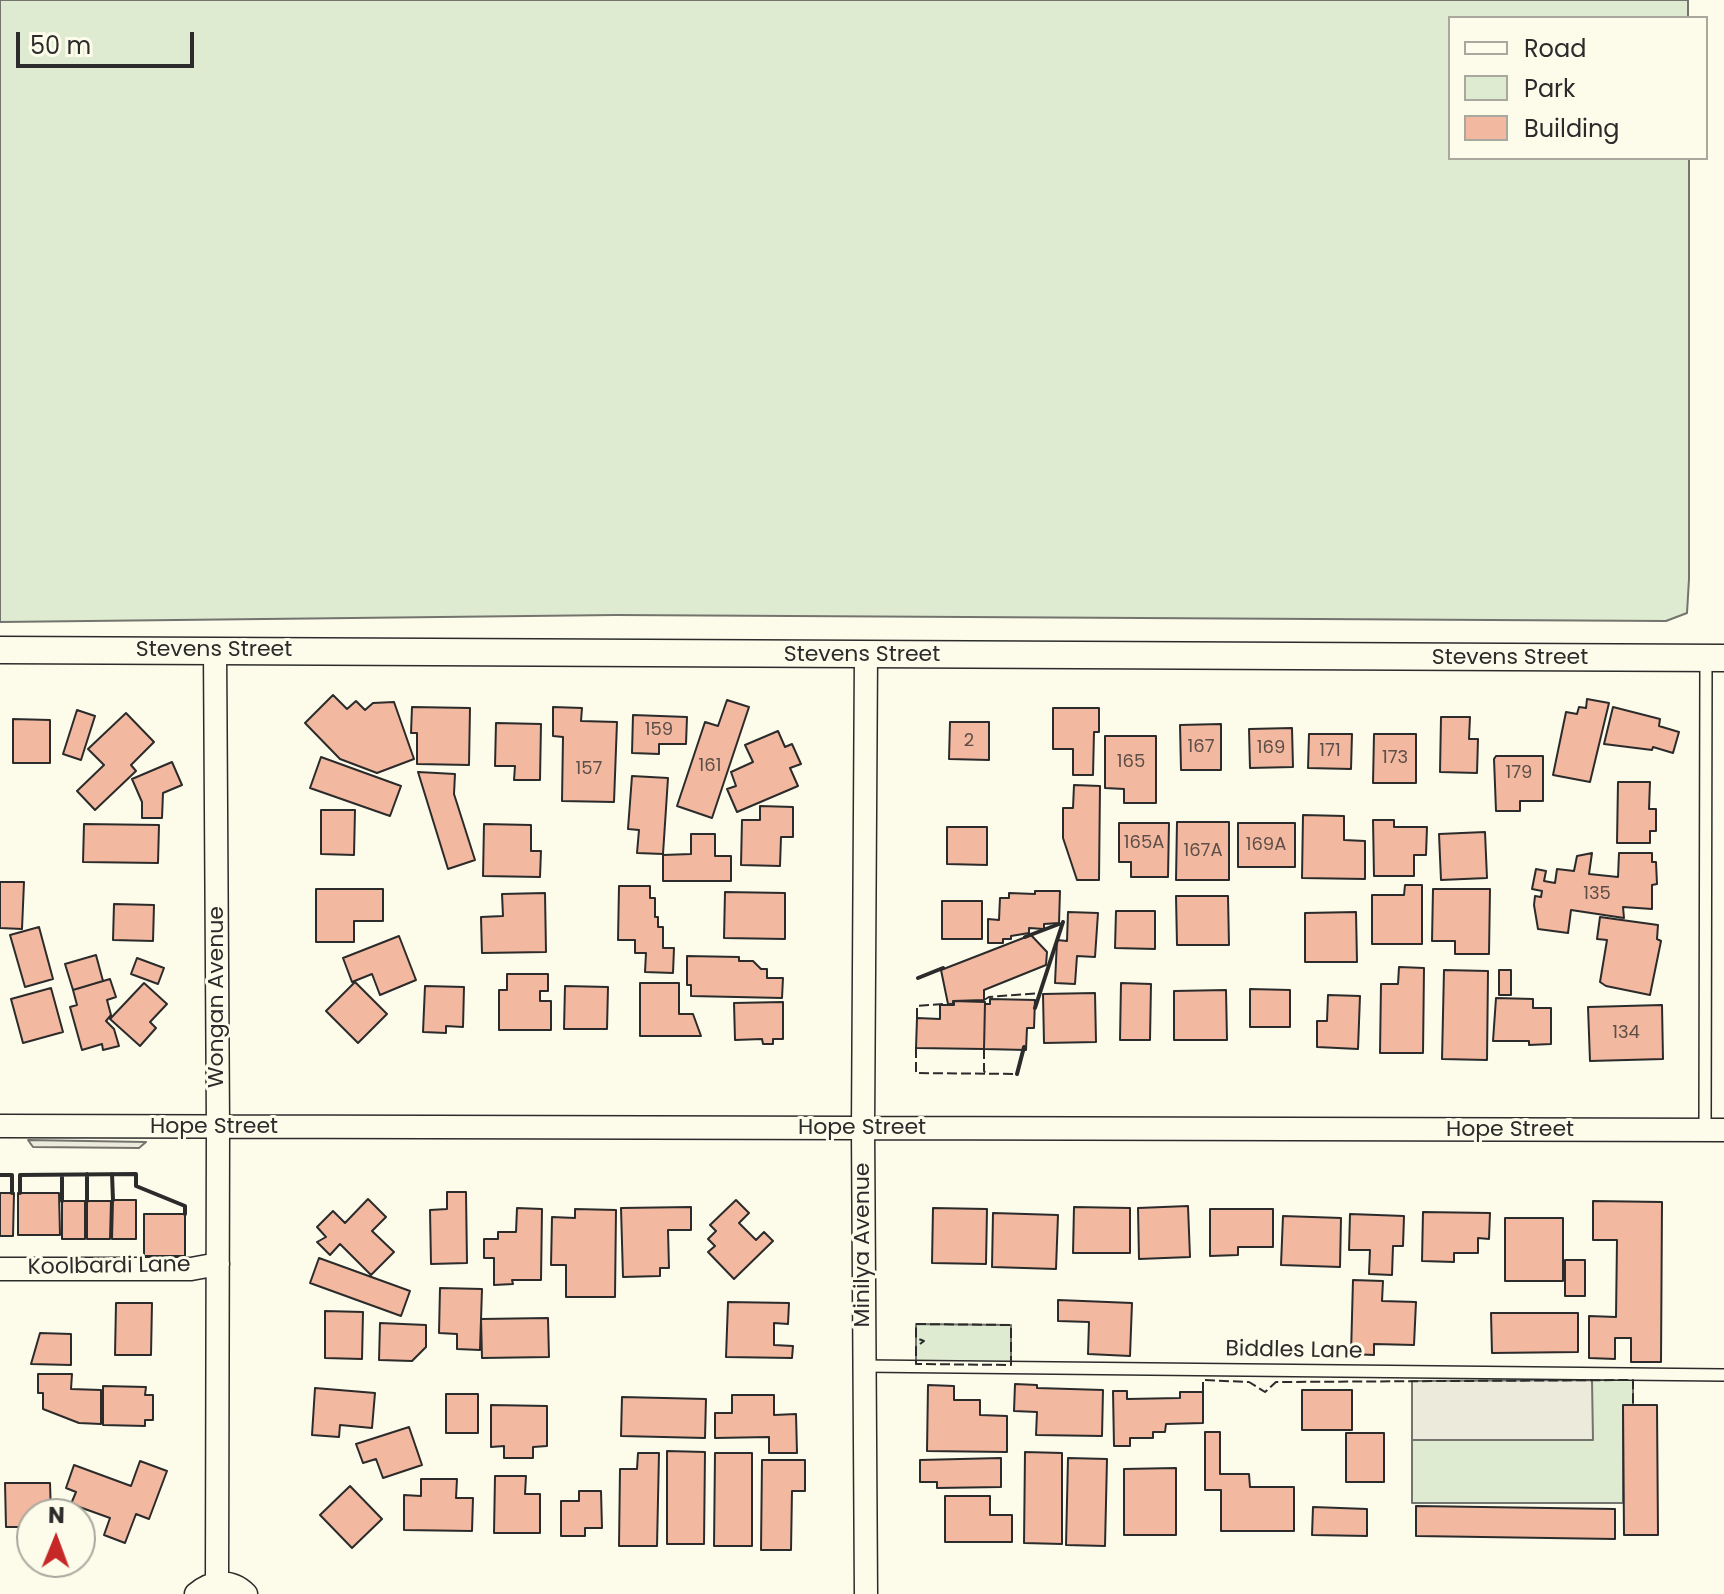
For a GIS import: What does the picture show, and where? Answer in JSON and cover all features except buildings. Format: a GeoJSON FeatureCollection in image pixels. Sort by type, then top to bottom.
{"type":"FeatureCollection","features":[{"type":"Feature","properties":{"kind":"street","name":"Stevens Street"},"geometry":{"type":"LineString","coordinates":[[0,650],[1715,658]]}},
{"type":"Feature","properties":{"kind":"street","name":"Wongan Avenue"},"geometry":{"type":"LineString","coordinates":[[215,650],[217,1583]]}},
{"type":"Feature","properties":{"kind":"street","name":"Minilya Avenue"},"geometry":{"type":"LineString","coordinates":[[866,655],[863,1128],[866,1594]]}},
{"type":"Feature","properties":{"kind":"street","name":"Hope Street"},"geometry":{"type":"LineString","coordinates":[[0,1126],[1715,1130]]}},
{"type":"Feature","properties":{"kind":"street","name":"Koolbardi Lane"},"geometry":{"type":"LineString","coordinates":[[0,1269],[191,1269],[218,1264]]}},
{"type":"Feature","properties":{"kind":"street"},"geometry":{"type":"LineString","coordinates":[[196,1594],[217,1583],[230,1584],[246,1594]]}},
{"type":"Feature","properties":{"kind":"lane"},"geometry":{"type":"LineString","coordinates":[[1715,658],[1715,1130]]}},
{"type":"Feature","properties":{"kind":"lane","name":"Biddles Lane"},"geometry":{"type":"LineString","coordinates":[[863,1366],[1724,1375]]}},
{"type":"Feature","properties":{"kind":"green space"},"geometry":{"type":"Polygon","coordinates":[[[0,0],[1688,0],[1688,16],[1448,16],[1448,160],[1689,160],[1689,579],[1687,613],[1666,621],[616,615],[0,622],[0,0]]]}},
{"type":"Feature","properties":{"kind":"green space"},"geometry":{"type":"Polygon","coordinates":[[[916,1324],[1011,1325],[1011,1365],[916,1364],[916,1324]]]}},
{"type":"Feature","properties":{"kind":"green space"},"geometry":{"type":"Polygon","coordinates":[[[1592,1380],[1633,1380],[1633,1406],[1623,1406],[1623,1503],[1412,1503],[1412,1440],[1592,1440],[1592,1380]]]}},
{"type":"Feature","properties":{"kind":"shaded area"},"geometry":{"type":"Polygon","coordinates":[[[28,1140],[146,1142],[139,1148],[33,1147],[28,1140]]]}},
{"type":"Feature","properties":{"kind":"shaded area"},"geometry":{"type":"Polygon","coordinates":[[[1592,1380],[1593,1440],[1412,1440],[1412,1381],[1592,1380]]]}},
{"type":"Feature","properties":{"kind":"fence"},"geometry":{"type":"LineString","coordinates":[[984,1000],[1040,993]]}},
{"type":"Feature","properties":{"kind":"fence"},"geometry":{"type":"LineString","coordinates":[[917,1018],[917,1006],[944,1004]]}},
{"type":"Feature","properties":{"kind":"fence"},"geometry":{"type":"LineString","coordinates":[[916,1048],[916,1073],[1017,1074]]}},
{"type":"Feature","properties":{"kind":"fence"},"geometry":{"type":"LineString","coordinates":[[984,1049],[986,1074]]}},
{"type":"Feature","properties":{"kind":"fence"},"geometry":{"type":"LineString","coordinates":[[916,1324],[1011,1325],[1011,1365],[916,1364],[916,1347],[924,1341],[916,1338],[916,1324]]}},
{"type":"Feature","properties":{"kind":"fence"},"geometry":{"type":"LineString","coordinates":[[1203,1392],[1203,1380],[1249,1382],[1265,1392],[1276,1382],[1633,1380],[1633,1406]]}},
{"type":"Feature","properties":{"kind":"wall"},"geometry":{"type":"LineString","coordinates":[[1035,1008],[1063,922]]}},
{"type":"Feature","properties":{"kind":"wall"},"geometry":{"type":"LineString","coordinates":[[1025,937],[1059,924]]}},
{"type":"Feature","properties":{"kind":"wall"},"geometry":{"type":"LineString","coordinates":[[918,978],[943,968]]}},
{"type":"Feature","properties":{"kind":"wall"},"geometry":{"type":"LineString","coordinates":[[1017,1074],[1024,1047]]}},
{"type":"Feature","properties":{"kind":"wall"},"geometry":{"type":"LineString","coordinates":[[87,1174],[87,1201]]}},
{"type":"Feature","properties":{"kind":"wall"},"geometry":{"type":"LineString","coordinates":[[112,1174],[113,1200]]}},
{"type":"Feature","properties":{"kind":"wall"},"geometry":{"type":"LineString","coordinates":[[20,1193],[20,1175],[136,1174],[136,1186],[185,1206],[185,1214]]}},
{"type":"Feature","properties":{"kind":"wall"},"geometry":{"type":"LineString","coordinates":[[0,1175],[12,1175],[12,1193]]}},
{"type":"Feature","properties":{"kind":"wall"},"geometry":{"type":"LineString","coordinates":[[62,1175],[62,1201]]}}]}
